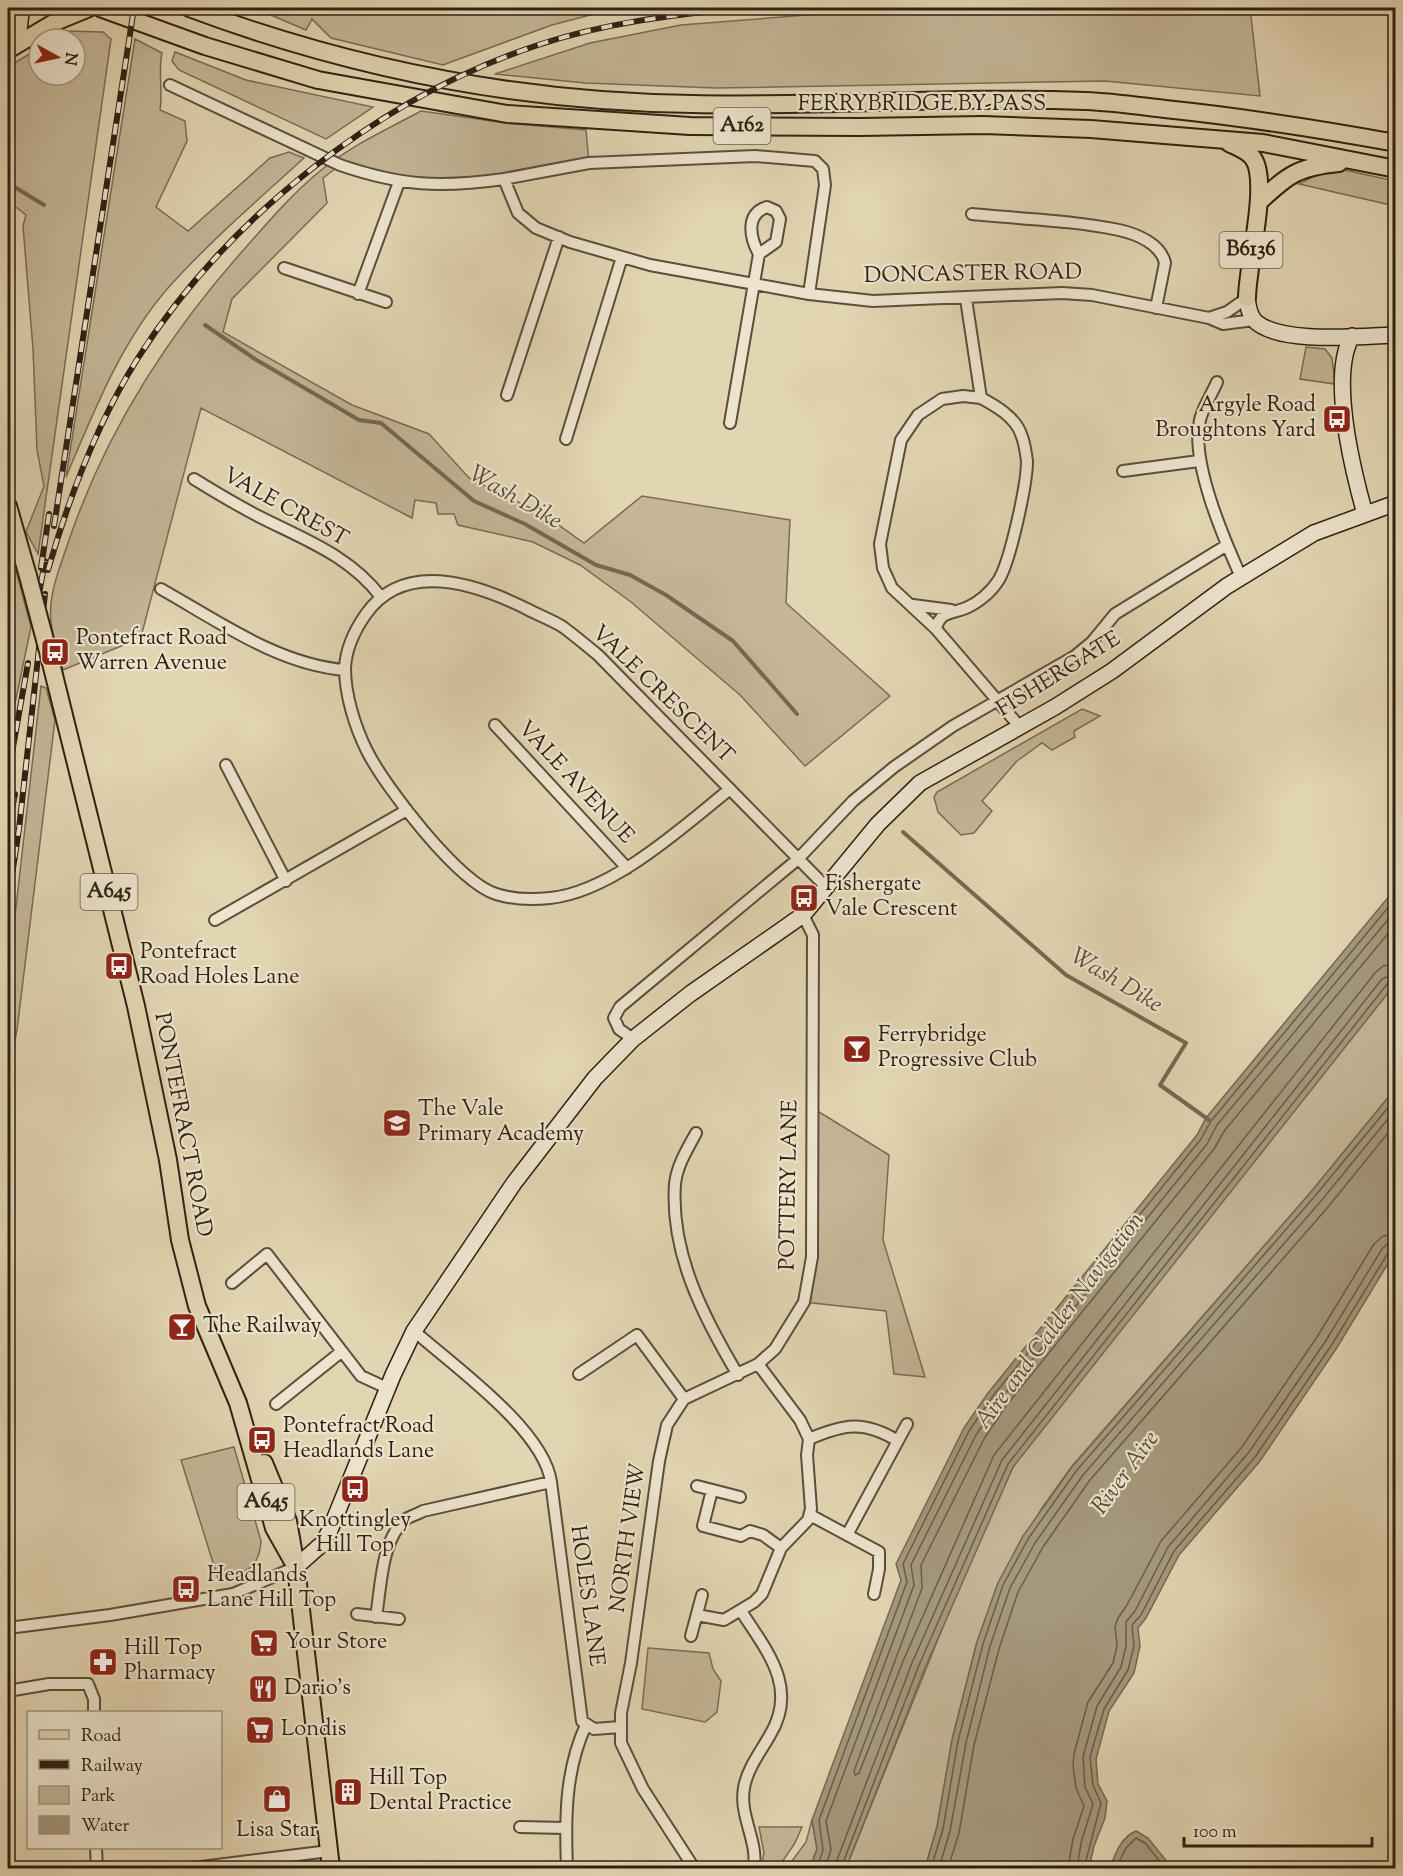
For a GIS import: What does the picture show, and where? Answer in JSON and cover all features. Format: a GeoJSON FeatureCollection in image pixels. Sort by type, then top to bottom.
{"type":"FeatureCollection","features":[{"type":"Feature","properties":{"kind":"highway"},"geometry":{"type":"LineString","coordinates":[[8,50],[17,35],[20,8]]}},
{"type":"Feature","properties":{"kind":"main road"},"geometry":{"type":"LineString","coordinates":[[8,50],[55,22],[89,8]]}},
{"type":"Feature","properties":{"kind":"main road","name":"FERRYBRIDGE BY-PASS"},"geometry":{"type":"LineString","coordinates":[[100,8],[205,46],[318,80],[507,114],[690,126],[860,127],[983,124],[1091,129],[1263,143],[1395,169]]}},
{"type":"Feature","properties":{"kind":"main road","name":"FERRYBRIDGE BY-PASS"},"geometry":{"type":"LineString","coordinates":[[189,8],[327,55],[427,78],[510,91],[586,99],[694,104],[975,99],[1089,101],[1261,119],[1395,142]]}},
{"type":"Feature","properties":{"kind":"main road"},"geometry":{"type":"LineString","coordinates":[[1223,140],[1244,150],[1253,158],[1260,178],[1259,202]]}},
{"type":"Feature","properties":{"kind":"main road"},"geometry":{"type":"LineString","coordinates":[[1259,202],[1278,184],[1307,166],[1358,161]]}},
{"type":"Feature","properties":{"kind":"main road","name":"B6136"},"geometry":{"type":"LineString","coordinates":[[1254,320],[1248,310],[1247,298],[1250,253],[1259,202]]}},
{"type":"Feature","properties":{"kind":"main road"},"geometry":{"type":"LineString","coordinates":[[1254,320],[1269,330],[1287,334],[1395,335]]}},
{"type":"Feature","properties":{"kind":"main road"},"geometry":{"type":"LineString","coordinates":[[1325,336],[1337,346],[1344,362]]}},
{"type":"Feature","properties":{"kind":"main road"},"geometry":{"type":"LineString","coordinates":[[1352,336],[1346,349],[1344,362],[1344,400],[1349,448],[1365,514]]}},
{"type":"Feature","properties":{"kind":"main road","name":"FISHERGATE"},"geometry":{"type":"LineString","coordinates":[[296,1567],[323,1543],[330,1530],[387,1388],[414,1331],[514,1183],[595,1078],[633,1039],[690,994],[782,932],[803,915],[878,824],[920,783],[1020,727],[1119,666],[1241,577],[1314,533],[1395,503]]}},
{"type":"Feature","properties":{"kind":"main road","name":"PONTEFRACT ROAD"},"geometry":{"type":"LineString","coordinates":[[8,506],[14,553],[28,576],[136,1006],[168,1160],[180,1240],[197,1306],[248,1433],[250,1449],[274,1528],[296,1567]]}},
{"type":"Feature","properties":{"kind":"main road","name":"A645"},"geometry":{"type":"LineString","coordinates":[[296,1567],[331,1869]]}},
{"type":"Feature","properties":{"kind":"street"},"geometry":{"type":"LineString","coordinates":[[170,85],[340,165],[399,182],[422,185],[465,184],[504,179],[589,163],[755,156],[815,161],[823,169],[825,185],[809,294]]}},
{"type":"Feature","properties":{"kind":"street","name":"DONCASTER ROAD"},"geometry":{"type":"LineString","coordinates":[[504,179],[518,213],[536,228],[650,265],[809,294],[873,301],[966,299],[1062,293],[1092,295],[1209,318],[1223,324],[1254,320]]}},
{"type":"Feature","properties":{"kind":"street"},"geometry":{"type":"LineString","coordinates":[[358,294],[399,182]]}},
{"type":"Feature","properties":{"kind":"street"},"geometry":{"type":"LineString","coordinates":[[972,214],[1120,230],[1150,242],[1163,255],[1165,263],[1156,308]]}},
{"type":"Feature","properties":{"kind":"street"},"geometry":{"type":"LineString","coordinates":[[507,395],[559,237]]}},
{"type":"Feature","properties":{"kind":"street"},"geometry":{"type":"LineString","coordinates":[[730,423],[759,254]]}},
{"type":"Feature","properties":{"kind":"street"},"geometry":{"type":"LineString","coordinates":[[566,439],[622,257]]}},
{"type":"Feature","properties":{"kind":"street"},"geometry":{"type":"LineString","coordinates":[[284,268],[386,302]]}},
{"type":"Feature","properties":{"kind":"street"},"geometry":{"type":"LineString","coordinates":[[1395,290],[1395,335]]}},
{"type":"Feature","properties":{"kind":"street"},"geometry":{"type":"LineString","coordinates":[[1209,318],[1227,312],[1247,298]]}},
{"type":"Feature","properties":{"kind":"street"},"geometry":{"type":"LineString","coordinates":[[966,299],[981,398]]}},
{"type":"Feature","properties":{"kind":"street"},"geometry":{"type":"LineString","coordinates":[[1217,382],[1200,420],[1199,461],[1227,545],[1241,577]]}},
{"type":"Feature","properties":{"kind":"street"},"geometry":{"type":"LineString","coordinates":[[936,629],[938,621],[944,614],[967,608],[985,596],[998,581],[1006,562],[1027,461],[1021,432],[1000,408],[981,398],[963,396],[942,399],[918,415],[901,440],[880,544],[883,568],[892,588],[936,629],[999,699],[1020,727]]}},
{"type":"Feature","properties":{"kind":"street"},"geometry":{"type":"LineString","coordinates":[[1123,471],[1199,461]]}},
{"type":"Feature","properties":{"kind":"street","name":"VALE CREST"},"geometry":{"type":"LineString","coordinates":[[194,479],[258,516],[311,540],[370,583],[381,597]]}},
{"type":"Feature","properties":{"kind":"street","name":"FISHERGATE"},"geometry":{"type":"LineString","coordinates":[[633,1039],[619,1029],[614,1018],[620,1007],[798,860],[853,801],[886,774],[953,726],[1075,656],[1092,642],[1115,614],[1227,545]]}},
{"type":"Feature","properties":{"kind":"street","name":"VALE CRESCENT"},"geometry":{"type":"LineString","coordinates":[[730,789],[627,868],[579,892],[551,898],[521,899],[494,894],[468,878],[439,850],[407,810],[368,752],[352,712],[345,670],[346,656],[354,631],[381,597],[408,584],[430,581],[459,583],[487,590],[561,626],[598,655],[730,789],[798,860],[827,888]]}},
{"type":"Feature","properties":{"kind":"street"},"geometry":{"type":"LineString","coordinates":[[161,589],[238,633],[300,662],[345,670]]}},
{"type":"Feature","properties":{"kind":"street"},"geometry":{"type":"LineString","coordinates":[[911,605],[954,611]]}},
{"type":"Feature","properties":{"kind":"street","name":"VALE AVENUE"},"geometry":{"type":"LineString","coordinates":[[495,725],[627,868]]}},
{"type":"Feature","properties":{"kind":"street"},"geometry":{"type":"LineString","coordinates":[[226,765],[286,880]]}},
{"type":"Feature","properties":{"kind":"street"},"geometry":{"type":"LineString","coordinates":[[215,920],[407,810]]}},
{"type":"Feature","properties":{"kind":"street","name":"POTTERY LANE"},"geometry":{"type":"LineString","coordinates":[[684,1399],[758,1364],[775,1349],[804,1302],[812,1257],[813,935],[803,915]]}},
{"type":"Feature","properties":{"kind":"street"},"geometry":{"type":"LineString","coordinates":[[696,1133],[685,1154],[675,1183],[676,1213],[681,1246],[697,1300],[709,1326],[738,1375]]}},
{"type":"Feature","properties":{"kind":"street"},"geometry":{"type":"LineString","coordinates":[[232,1283],[267,1254],[361,1376],[387,1388]]}},
{"type":"Feature","properties":{"kind":"street","name":"HOLES LANE"},"geometry":{"type":"LineString","coordinates":[[414,1331],[521,1427],[545,1459],[551,1482],[582,1721],[586,1725]]}},
{"type":"Feature","properties":{"kind":"street"},"geometry":{"type":"LineString","coordinates":[[579,1374],[637,1335],[684,1399]]}},
{"type":"Feature","properties":{"kind":"street"},"geometry":{"type":"LineString","coordinates":[[276,1404],[341,1352]]}},
{"type":"Feature","properties":{"kind":"street"},"geometry":{"type":"LineString","coordinates":[[697,1615],[724,1620],[741,1611],[762,1594],[781,1548],[810,1515],[808,1439],[800,1420],[758,1364]]}},
{"type":"Feature","properties":{"kind":"street","name":"NORTH VIEW"},"geometry":{"type":"LineString","coordinates":[[620,1727],[659,1461],[667,1425],[684,1399]]}},
{"type":"Feature","properties":{"kind":"street"},"geometry":{"type":"LineString","coordinates":[[848,1535],[907,1424]]}},
{"type":"Feature","properties":{"kind":"street"},"geometry":{"type":"LineString","coordinates":[[808,1439],[824,1432],[857,1426],[878,1429],[898,1441]]}},
{"type":"Feature","properties":{"kind":"street"},"geometry":{"type":"LineString","coordinates":[[376,1617],[386,1558],[393,1535],[406,1519],[423,1511],[466,1504],[551,1482]]}},
{"type":"Feature","properties":{"kind":"street"},"geometry":{"type":"LineString","coordinates":[[697,1486],[740,1497]]}},
{"type":"Feature","properties":{"kind":"street"},"geometry":{"type":"LineString","coordinates":[[712,1490],[703,1526],[741,1536],[750,1531],[763,1534],[781,1548]]}},
{"type":"Feature","properties":{"kind":"street"},"geometry":{"type":"LineString","coordinates":[[810,1515],[879,1552],[879,1569],[874,1594]]}},
{"type":"Feature","properties":{"kind":"street"},"geometry":{"type":"LineString","coordinates":[[8,1628],[110,1615],[234,1594],[296,1567]]}},
{"type":"Feature","properties":{"kind":"street"},"geometry":{"type":"LineString","coordinates":[[691,1636],[702,1596]]}},
{"type":"Feature","properties":{"kind":"street"},"geometry":{"type":"LineString","coordinates":[[741,1611],[776,1666],[781,1690],[774,1730],[749,1771],[744,1787],[744,1817],[751,1834],[754,1869]]}},
{"type":"Feature","properties":{"kind":"street"},"geometry":{"type":"LineString","coordinates":[[357,1614],[399,1619]]}},
{"type":"Feature","properties":{"kind":"street"},"geometry":{"type":"LineString","coordinates":[[8,1691],[49,1684],[88,1684],[94,1700],[94,1711]]}},
{"type":"Feature","properties":{"kind":"street"},"geometry":{"type":"LineString","coordinates":[[567,1869],[566,1802],[578,1742],[586,1725],[594,1729],[620,1727],[625,1755],[643,1789],[694,1869]]}},
{"type":"Feature","properties":{"kind":"street"},"geometry":{"type":"LineString","coordinates":[[520,1827],[565,1828]]}},
{"type":"Feature","properties":{"kind":"street"},"geometry":{"type":"LineString","coordinates":[[96,1849],[97,1869]]}},
{"type":"Feature","properties":{"kind":"street"},"geometry":{"type":"LineString","coordinates":[[194,1869],[329,1851]]}},
{"type":"Feature","properties":{"kind":"green space"},"geometry":{"type":"Polygon","coordinates":[[[254,8],[617,8],[552,25],[443,65],[331,38],[312,19],[306,30],[254,8]]]}},
{"type":"Feature","properties":{"kind":"green space"},"geometry":{"type":"Polygon","coordinates":[[[896,8],[1250,8],[1260,96],[1105,81],[716,88],[585,83],[495,74],[590,43],[681,25],[896,8]]]}},
{"type":"Feature","properties":{"kind":"green space"},"geometry":{"type":"Polygon","coordinates":[[[87,32],[103,32],[111,39],[38,554],[26,532],[44,486],[37,450],[33,349],[23,226],[26,215],[8,201],[8,67],[27,55],[27,87],[87,87],[87,32]]]}},
{"type":"Feature","properties":{"kind":"green space"},"geometry":{"type":"Polygon","coordinates":[[[135,39],[162,53],[160,110],[185,121],[187,141],[156,207],[188,231],[270,158],[289,152],[304,158],[234,221],[168,288],[151,309],[122,354],[66,477],[135,39]]]}},
{"type":"Feature","properties":{"kind":"green space"},"geometry":{"type":"Polygon","coordinates":[[[175,52],[246,80],[373,107],[326,139],[179,70],[172,61],[175,52]]]}},
{"type":"Feature","properties":{"kind":"green space"},"geometry":{"type":"Polygon","coordinates":[[[421,111],[506,123],[586,130],[589,163],[422,185],[340,165],[323,178],[327,203],[232,299],[223,332],[352,405],[429,434],[469,478],[543,514],[584,543],[642,496],[790,520],[786,603],[890,696],[805,766],[740,695],[631,602],[580,565],[533,542],[458,525],[454,514],[438,514],[436,503],[415,500],[412,518],[201,408],[142,633],[126,644],[63,670],[54,639],[50,612],[55,583],[82,505],[119,425],[141,387],[165,350],[218,280],[264,226],[310,179],[344,154],[421,111]]]}},
{"type":"Feature","properties":{"kind":"green space"},"geometry":{"type":"Polygon","coordinates":[[[1340,169],[1395,181],[1395,206],[1299,184],[1320,173],[1340,169]]]}},
{"type":"Feature","properties":{"kind":"green space"},"geometry":{"type":"Polygon","coordinates":[[[1306,347],[1325,349],[1332,358],[1335,384],[1300,379],[1306,347]]]}},
{"type":"Feature","properties":{"kind":"green space"},"geometry":{"type":"Polygon","coordinates":[[[15,567],[31,627],[8,737],[8,568],[15,567]]]}},
{"type":"Feature","properties":{"kind":"green space"},"geometry":{"type":"Polygon","coordinates":[[[41,686],[46,688],[55,720],[17,1030],[8,1077],[8,978],[41,686]]]}},
{"type":"Feature","properties":{"kind":"green space"},"geometry":{"type":"Polygon","coordinates":[[[1082,709],[1100,716],[1074,731],[1075,737],[1052,750],[1042,743],[1017,761],[982,801],[992,811],[974,833],[961,835],[938,812],[934,797],[937,792],[1082,709]]]}},
{"type":"Feature","properties":{"kind":"green space"},"geometry":{"type":"Polygon","coordinates":[[[1395,984],[1395,1089],[1311,1192],[1072,1466],[1042,1508],[998,1583],[976,1645],[952,1740],[937,1827],[925,1868],[846,1868],[961,1582],[1013,1467],[1032,1437],[1395,984]]]}},
{"type":"Feature","properties":{"kind":"green space"},"geometry":{"type":"Polygon","coordinates":[[[811,1107],[889,1155],[883,1240],[925,1377],[894,1374],[886,1311],[804,1302],[812,1257],[811,1107]]]}},
{"type":"Feature","properties":{"kind":"green space"},"geometry":{"type":"Polygon","coordinates":[[[234,1447],[261,1541],[260,1550],[248,1569],[219,1582],[181,1460],[234,1447]]]}},
{"type":"Feature","properties":{"kind":"green space"},"geometry":{"type":"Polygon","coordinates":[[[648,1648],[709,1653],[713,1669],[721,1681],[717,1712],[705,1722],[642,1709],[648,1648]]]}},
{"type":"Feature","properties":{"kind":"green space"},"geometry":{"type":"Polygon","coordinates":[[[812,1820],[817,1849],[810,1868],[787,1868],[806,1842],[812,1820]]]}},
{"type":"Feature","properties":{"kind":"green space"},"geometry":{"type":"Polygon","coordinates":[[[759,1827],[802,1827],[795,1843],[778,1868],[761,1868],[764,1853],[759,1827]]]}},
{"type":"Feature","properties":{"kind":"water","name":"Aire and Calder Navigation"},"geometry":{"type":"Polygon","coordinates":[[[1395,889],[1395,984],[1013,1467],[925,1668],[846,1868],[810,1868],[817,1849],[812,1820],[901,1580],[896,1564],[964,1428],[988,1393],[1197,1135],[1206,1118],[1395,889]]]}},
{"type":"Feature","properties":{"kind":"water","name":"River Aire"},"geometry":{"type":"Polygon","coordinates":[[[1395,1089],[1395,1252],[1336,1349],[1260,1461],[1179,1555],[1146,1618],[1138,1628],[1140,1646],[1134,1673],[1109,1711],[1096,1759],[1098,1784],[1107,1801],[1105,1818],[1094,1846],[1089,1868],[925,1868],[937,1827],[952,1740],[977,1642],[998,1583],[1023,1536],[1072,1467],[1311,1192],[1395,1089]]]}},
{"type":"Feature","properties":{"kind":"water"},"geometry":{"type":"Polygon","coordinates":[[[1136,1831],[1148,1838],[1172,1868],[1110,1868],[1122,1842],[1136,1831]]]}},
{"type":"Feature","properties":{"kind":"waterway","name":"Wash Dike"},"geometry":{"type":"LineString","coordinates":[[8,172],[13,186],[44,205]]}},
{"type":"Feature","properties":{"kind":"waterway","name":"Wash Dike"},"geometry":{"type":"LineString","coordinates":[[205,325],[255,359],[359,420],[381,423],[474,501],[525,524],[596,565],[630,575],[666,595],[733,641],[797,714]]}},
{"type":"Feature","properties":{"kind":"waterway","name":"Wash Dike"},"geometry":{"type":"LineString","coordinates":[[903,832],[1066,975],[1186,1043],[1160,1085],[1209,1120]]}},
{"type":"Feature","properties":{"kind":"railway"},"geometry":{"type":"LineString","coordinates":[[54,526],[134,8]]}},
{"type":"Feature","properties":{"kind":"railway"},"geometry":{"type":"LineString","coordinates":[[48,570],[65,515],[97,434],[138,358],[174,306],[216,257],[262,211],[312,168],[365,130],[421,96],[479,68],[538,45],[613,25],[741,8]]}},
{"type":"Feature","properties":{"kind":"railway"},"geometry":{"type":"LineString","coordinates":[[41,568],[49,514]]}},
{"type":"Feature","properties":{"kind":"railway"},"geometry":{"type":"LineString","coordinates":[[37,605],[45,561]]}},
{"type":"Feature","properties":{"kind":"railway"},"geometry":{"type":"LineString","coordinates":[[8,901],[19,829],[45,594]]}},
{"type":"Feature","properties":{"kind":"railway"},"geometry":{"type":"LineString","coordinates":[[8,775],[28,663]]}},
{"type":"Feature","properties":{"kind":"railway"},"geometry":{"type":"LineString","coordinates":[[8,830],[15,794]]}},
{"type":"Feature","properties":{"kind":"place","name":"Argyle Road Broughtons Yard"},"geometry":{"type":"Point","coordinates":[1337,419]}},
{"type":"Feature","properties":{"kind":"place","name":"Pontefract Road Warren Avenue"},"geometry":{"type":"Point","coordinates":[55,652]}},
{"type":"Feature","properties":{"kind":"place","name":"Fishergate Vale Crescent"},"geometry":{"type":"Point","coordinates":[804,898]}},
{"type":"Feature","properties":{"kind":"place","name":"Pontefract Road Holes Lane"},"geometry":{"type":"Point","coordinates":[119,966]}},
{"type":"Feature","properties":{"kind":"place","name":"Ferrybridge Progressive Club"},"geometry":{"type":"Point","coordinates":[857,1049]}},
{"type":"Feature","properties":{"kind":"place","name":"The Vale Primary Academy"},"geometry":{"type":"Point","coordinates":[397,1123]}},
{"type":"Feature","properties":{"kind":"place","name":"The Railway"},"geometry":{"type":"Point","coordinates":[182,1327]}},
{"type":"Feature","properties":{"kind":"place","name":"Pontefract Road Headlands Lane"},"geometry":{"type":"Point","coordinates":[262,1440]}},
{"type":"Feature","properties":{"kind":"place","name":"Knottingley Hill Top"},"geometry":{"type":"Point","coordinates":[355,1489]}},
{"type":"Feature","properties":{"kind":"place","name":"Headlands Lane Hill Top"},"geometry":{"type":"Point","coordinates":[186,1589]}},
{"type":"Feature","properties":{"kind":"place","name":"Your Store"},"geometry":{"type":"Point","coordinates":[264,1643]}},
{"type":"Feature","properties":{"kind":"place","name":"Hill Top Pharmacy"},"geometry":{"type":"Point","coordinates":[103,1662]}},
{"type":"Feature","properties":{"kind":"place","name":"Dario's"},"geometry":{"type":"Point","coordinates":[263,1689]}},
{"type":"Feature","properties":{"kind":"place","name":"Londis"},"geometry":{"type":"Point","coordinates":[260,1730]}},
{"type":"Feature","properties":{"kind":"place","name":"Hill Top Dental Practice"},"geometry":{"type":"Point","coordinates":[348,1792]}},
{"type":"Feature","properties":{"kind":"place","name":"Lisa Star"},"geometry":{"type":"Point","coordinates":[277,1799]}}]}
